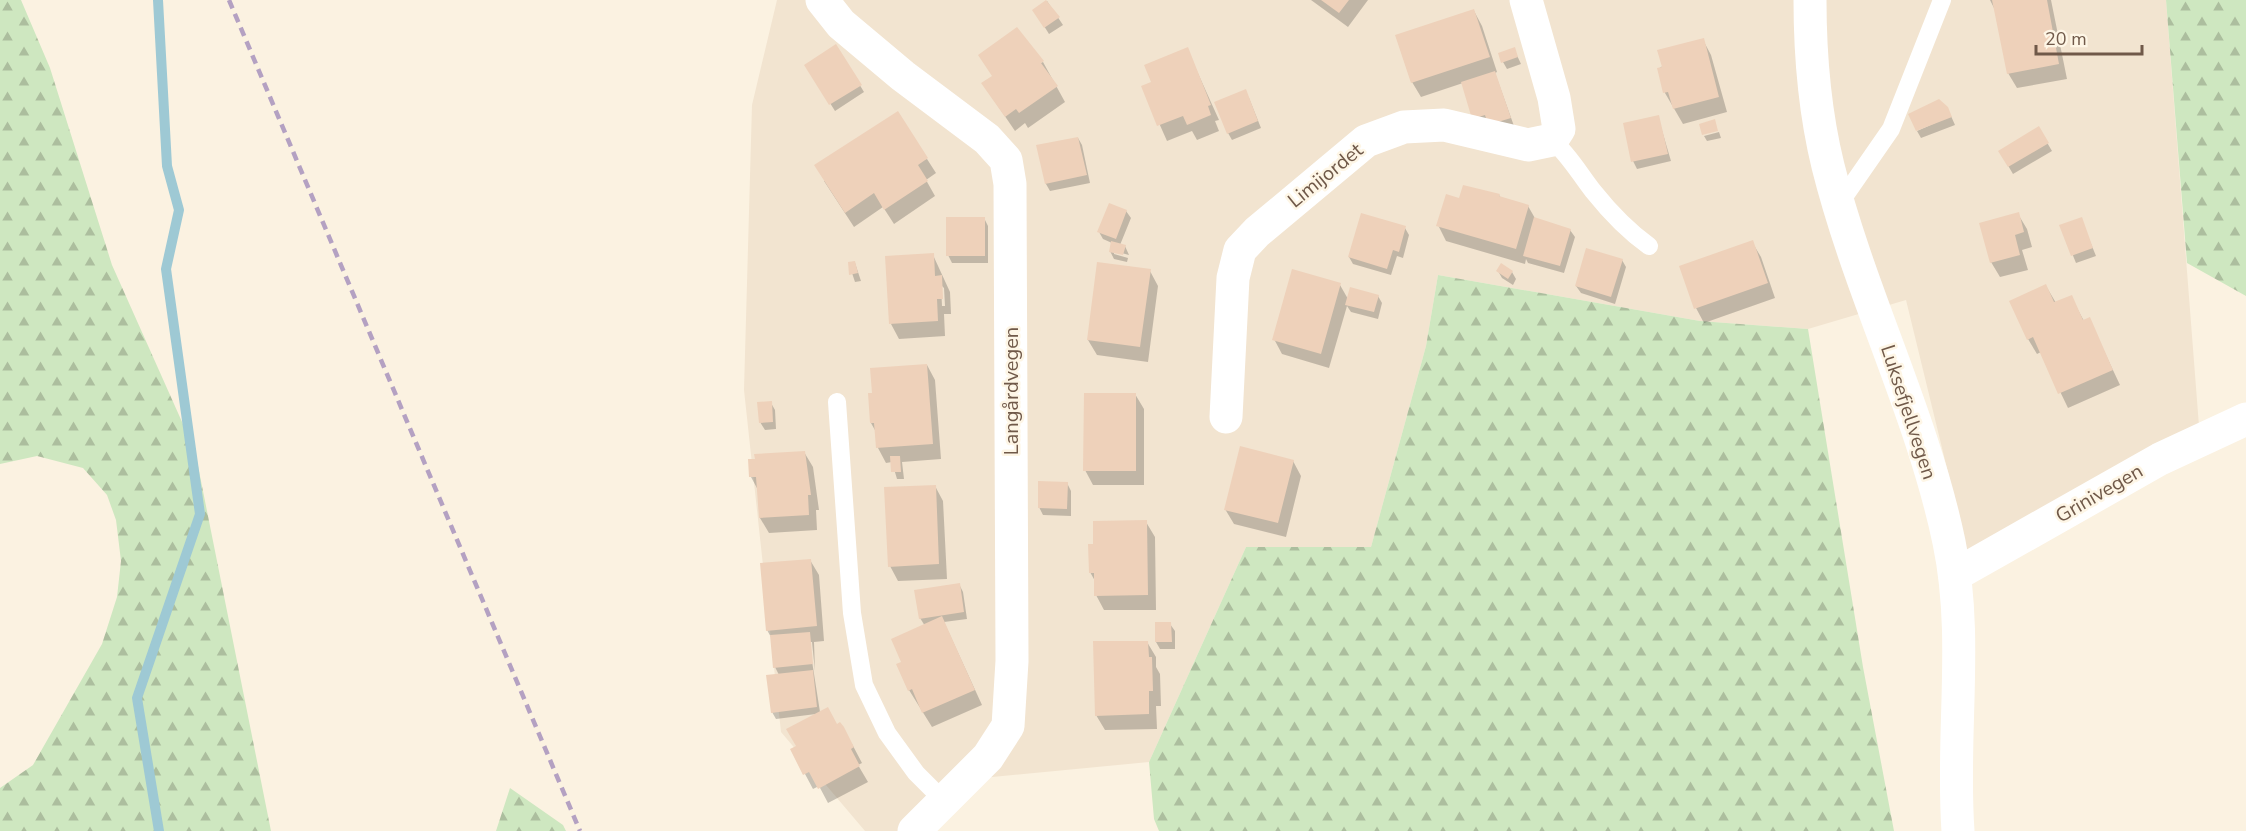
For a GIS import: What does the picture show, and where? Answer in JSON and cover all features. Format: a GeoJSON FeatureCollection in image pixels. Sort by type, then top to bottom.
{"type":"FeatureCollection","features":[{"type":"Feature","properties":{"kind":"street","name":"Langårdvegen"},"geometry":{"type":"LineString","coordinates":[[822,0],[841,24],[903,76],[987,139],[1006,160],[1009,176],[1012,661],[1008,726],[988,757],[914,831]]}},
{"type":"Feature","properties":{"kind":"street"},"geometry":{"type":"LineString","coordinates":[[1526,0],[1554,98],[1559,129],[1552,140]]}},
{"type":"Feature","properties":{"kind":"street","name":"Luksefjellvegen"},"geometry":{"type":"LineString","coordinates":[[1810,0],[1819,120],[1828,165],[1839,204],[1930,473],[1955,575],[1960,648],[1956,769],[1958,831]]}},
{"type":"Feature","properties":{"kind":"street","name":"Limijordet"},"geometry":{"type":"LineString","coordinates":[[1226,417],[1233,278],[1240,250],[1264,225],[1366,141],[1404,127],[1444,125],[1528,145],[1552,140]]}},
{"type":"Feature","properties":{"kind":"street","name":"Grinivegen"},"geometry":{"type":"LineString","coordinates":[[1955,575],[2160,459],[2246,419]]}},
{"type":"Feature","properties":{"kind":"lane"},"geometry":{"type":"LineString","coordinates":[[1839,204],[1891,129],[1942,0]]}},
{"type":"Feature","properties":{"kind":"lane"},"geometry":{"type":"LineString","coordinates":[[1552,140],[1568,154],[1593,190],[1632,234],[1649,246]]}},
{"type":"Feature","properties":{"kind":"lane"},"geometry":{"type":"LineString","coordinates":[[837,402],[852,614],[864,686],[887,733],[916,773],[944,801]]}},
{"type":"Feature","properties":{"kind":"shaded area"},"geometry":{"type":"Polygon","coordinates":[[[777,0],[2166,0],[2200,439],[1971,567],[1906,300],[1808,329],[1700,321],[1438,275],[1426,346],[1371,547],[1246,547],[1149,762],[961,780],[900,831],[865,831],[781,732],[744,390],[752,105],[777,0]]]}},
{"type":"Feature","properties":{"kind":"green space"},"geometry":{"type":"Polygon","coordinates":[[[0,0],[21,0],[50,68],[112,265],[195,451],[271,831],[0,831],[0,788],[33,765],[102,644],[117,597],[121,561],[116,520],[107,495],[83,468],[37,456],[0,464],[0,0]]]}},
{"type":"Feature","properties":{"kind":"green space"},"geometry":{"type":"Polygon","coordinates":[[[2166,0],[2246,0],[2246,296],[2187,263],[2166,0]]]}},
{"type":"Feature","properties":{"kind":"green space"},"geometry":{"type":"Polygon","coordinates":[[[1438,275],[1700,321],[1808,329],[1863,667],[1894,831],[1159,831],[1154,819],[1149,762],[1246,547],[1371,547],[1426,346],[1438,275]]]}},
{"type":"Feature","properties":{"kind":"green space"},"geometry":{"type":"Polygon","coordinates":[[[510,788],[563,825],[566,831],[496,831],[510,788]]]}},
{"type":"Feature","properties":{"kind":"building"},"geometry":{"type":"Polygon","coordinates":[[[1046,0],[1060,17],[1044,28],[1032,10],[1046,0]]]}},
{"type":"Feature","properties":{"kind":"building"},"geometry":{"type":"Polygon","coordinates":[[[1321,0],[1349,0],[1339,13],[1321,0]]]}},
{"type":"Feature","properties":{"kind":"building"},"geometry":{"type":"Polygon","coordinates":[[[1992,0],[2047,0],[2059,64],[2007,74],[1992,0]]]}},
{"type":"Feature","properties":{"kind":"building"},"geometry":{"type":"Polygon","coordinates":[[[1474,9],[1490,57],[1411,83],[1395,35],[1474,9]]]}},
{"type":"Feature","properties":{"kind":"building"},"geometry":{"type":"Polygon","coordinates":[[[1017,27],[1044,61],[1041,63],[1058,86],[1019,113],[1016,109],[1005,117],[981,83],[992,76],[978,55],[1017,27]]]}},
{"type":"Feature","properties":{"kind":"building"},"geometry":{"type":"Polygon","coordinates":[[[1704,38],[1719,97],[1673,109],[1668,92],[1663,93],[1657,68],[1662,67],[1657,50],[1704,38]]]}},
{"type":"Feature","properties":{"kind":"building"},"geometry":{"type":"Polygon","coordinates":[[[836,44],[862,85],[829,105],[804,65],[836,44]]]}},
{"type":"Feature","properties":{"kind":"building"},"geometry":{"type":"Polygon","coordinates":[[[1188,47],[1211,105],[1208,106],[1211,115],[1187,125],[1183,116],[1157,126],[1141,86],[1151,82],[1144,65],[1188,47]]]}},
{"type":"Feature","properties":{"kind":"building"},"geometry":{"type":"Polygon","coordinates":[[[1515,47],[1518,57],[1501,63],[1498,53],[1515,47]]]}},
{"type":"Feature","properties":{"kind":"building"},"geometry":{"type":"Polygon","coordinates":[[[1495,71],[1511,118],[1488,125],[1485,115],[1472,119],[1461,82],[1495,71]]]}},
{"type":"Feature","properties":{"kind":"building"},"geometry":{"type":"Polygon","coordinates":[[[1246,89],[1258,121],[1227,134],[1214,102],[1246,89]]]}},
{"type":"Feature","properties":{"kind":"building"},"geometry":{"type":"Polygon","coordinates":[[[1939,99],[1948,107],[1952,117],[1916,131],[1908,114],[1939,99]]]}},
{"type":"Feature","properties":{"kind":"building"},"geometry":{"type":"Polygon","coordinates":[[[898,111],[928,158],[918,165],[928,181],[884,210],[874,193],[845,213],[814,165],[898,111]]]}},
{"type":"Feature","properties":{"kind":"building"},"geometry":{"type":"Polygon","coordinates":[[[1659,115],[1668,154],[1631,162],[1623,123],[1659,115]]]}},
{"type":"Feature","properties":{"kind":"building"},"geometry":{"type":"Polygon","coordinates":[[[1715,119],[1718,131],[1702,135],[1699,124],[1715,119]]]}},
{"type":"Feature","properties":{"kind":"building"},"geometry":{"type":"Polygon","coordinates":[[[2039,126],[2049,143],[2008,167],[1998,151],[2039,126]]]}},
{"type":"Feature","properties":{"kind":"building"},"geometry":{"type":"Polygon","coordinates":[[[1078,137],[1087,175],[1045,184],[1036,145],[1078,137]]]}},
{"type":"Feature","properties":{"kind":"building"},"geometry":{"type":"Polygon","coordinates":[[[1463,185],[1500,194],[1499,196],[1529,205],[1516,249],[1436,226],[1446,194],[1459,198],[1463,185]]]}},
{"type":"Feature","properties":{"kind":"building"},"geometry":{"type":"Polygon","coordinates":[[[1109,203],[1127,210],[1116,239],[1097,232],[1109,203]]]}},
{"type":"Feature","properties":{"kind":"building"},"geometry":{"type":"Polygon","coordinates":[[[2019,212],[2024,232],[2015,235],[2020,255],[1990,263],[1979,223],[2019,212]]]}},
{"type":"Feature","properties":{"kind":"building"},"geometry":{"type":"Polygon","coordinates":[[[1361,213],[1406,226],[1399,252],[1393,250],[1387,269],[1348,257],[1361,213]]]}},
{"type":"Feature","properties":{"kind":"building"},"geometry":{"type":"Polygon","coordinates":[[[946,217],[985,217],[985,256],[946,256],[946,217]]]}},
{"type":"Feature","properties":{"kind":"building"},"geometry":{"type":"Polygon","coordinates":[[[1534,217],[1571,229],[1560,266],[1523,256],[1534,217]]]}},
{"type":"Feature","properties":{"kind":"building"},"geometry":{"type":"Polygon","coordinates":[[[2082,217],[2093,248],[2071,256],[2059,225],[2082,217]]]}},
{"type":"Feature","properties":{"kind":"building"},"geometry":{"type":"Polygon","coordinates":[[[1753,240],[1768,283],[1694,309],[1679,266],[1753,240]]]}},
{"type":"Feature","properties":{"kind":"building"},"geometry":{"type":"Polygon","coordinates":[[[1111,241],[1126,245],[1123,255],[1109,252],[1111,241]]]}},
{"type":"Feature","properties":{"kind":"building"},"geometry":{"type":"Polygon","coordinates":[[[1586,248],[1623,259],[1611,297],[1575,286],[1586,248]]]}},
{"type":"Feature","properties":{"kind":"building"},"geometry":{"type":"Polygon","coordinates":[[[934,253],[935,276],[942,275],[943,299],[937,299],[938,321],[889,324],[885,256],[934,253]]]}},
{"type":"Feature","properties":{"kind":"building"},"geometry":{"type":"Polygon","coordinates":[[[855,261],[858,273],[849,275],[848,262],[855,261]]]}},
{"type":"Feature","properties":{"kind":"building"},"geometry":{"type":"Polygon","coordinates":[[[1097,262],[1151,269],[1140,347],[1087,340],[1097,262]]]}},
{"type":"Feature","properties":{"kind":"building"},"geometry":{"type":"Polygon","coordinates":[[[1501,263],[1513,271],[1508,279],[1496,271],[1501,263]]]}},
{"type":"Feature","properties":{"kind":"building"},"geometry":{"type":"Polygon","coordinates":[[[1292,269],[1341,283],[1321,354],[1272,340],[1292,269]]]}},
{"type":"Feature","properties":{"kind":"building"},"geometry":{"type":"Polygon","coordinates":[[[2046,284],[2054,302],[2072,295],[2083,320],[2090,317],[2113,370],[2058,394],[2033,337],[2027,340],[2009,301],[2046,284]]]}},
{"type":"Feature","properties":{"kind":"building"},"geometry":{"type":"Polygon","coordinates":[[[1350,287],[1379,295],[1374,312],[1345,305],[1350,287]]]}},
{"type":"Feature","properties":{"kind":"building"},"geometry":{"type":"Polygon","coordinates":[[[927,364],[933,444],[876,448],[874,423],[870,423],[868,393],[872,393],[870,368],[927,364]]]}},
{"type":"Feature","properties":{"kind":"building"},"geometry":{"type":"Polygon","coordinates":[[[1084,393],[1136,393],[1136,471],[1083,471],[1084,393]]]}},
{"type":"Feature","properties":{"kind":"building"},"geometry":{"type":"Polygon","coordinates":[[[772,401],[773,422],[759,423],[757,402],[772,401]]]}},
{"type":"Feature","properties":{"kind":"building"},"geometry":{"type":"Polygon","coordinates":[[[1240,446],[1294,460],[1278,523],[1224,510],[1240,446]]]}},
{"type":"Feature","properties":{"kind":"building"},"geometry":{"type":"Polygon","coordinates":[[[805,451],[811,495],[808,495],[809,515],[759,518],[756,477],[749,477],[748,459],[755,459],[754,454],[805,451]]]}},
{"type":"Feature","properties":{"kind":"building"},"geometry":{"type":"Polygon","coordinates":[[[890,456],[900,456],[901,472],[891,472],[890,456]]]}},
{"type":"Feature","properties":{"kind":"building"},"geometry":{"type":"Polygon","coordinates":[[[1038,481],[1068,482],[1067,509],[1038,508],[1038,481]]]}},
{"type":"Feature","properties":{"kind":"building"},"geometry":{"type":"Polygon","coordinates":[[[936,485],[939,564],[888,567],[884,487],[936,485]]]}},
{"type":"Feature","properties":{"kind":"building"},"geometry":{"type":"Polygon","coordinates":[[[1147,520],[1148,595],[1094,596],[1094,573],[1089,573],[1088,544],[1093,544],[1093,521],[1147,520]]]}},
{"type":"Feature","properties":{"kind":"building"},"geometry":{"type":"Polygon","coordinates":[[[811,559],[817,626],[766,631],[760,563],[811,559]]]}},
{"type":"Feature","properties":{"kind":"building"},"geometry":{"type":"Polygon","coordinates":[[[960,583],[964,612],[919,619],[914,590],[960,583]]]}},
{"type":"Feature","properties":{"kind":"building"},"geometry":{"type":"Polygon","coordinates":[[[942,616],[975,690],[922,713],[912,689],[908,691],[896,664],[901,662],[891,639],[942,616]]]}},
{"type":"Feature","properties":{"kind":"building"},"geometry":{"type":"Polygon","coordinates":[[[1155,622],[1171,622],[1172,642],[1155,642],[1155,622]]]}},
{"type":"Feature","properties":{"kind":"building"},"geometry":{"type":"Polygon","coordinates":[[[810,632],[813,664],[773,668],[770,635],[810,632]]]}},
{"type":"Feature","properties":{"kind":"building"},"geometry":{"type":"Polygon","coordinates":[[[1093,641],[1148,641],[1149,657],[1152,657],[1153,691],[1149,691],[1149,714],[1095,716],[1093,641]]]}},
{"type":"Feature","properties":{"kind":"building"},"geometry":{"type":"Polygon","coordinates":[[[813,670],[817,707],[771,713],[766,675],[813,670]]]}},
{"type":"Feature","properties":{"kind":"building"},"geometry":{"type":"Polygon","coordinates":[[[828,707],[837,724],[840,722],[844,727],[854,747],[851,749],[860,766],[818,789],[809,772],[803,775],[790,749],[796,746],[786,729],[828,707]]]}},
{"type":"Feature","properties":{"kind":"waterway"},"geometry":{"type":"LineString","coordinates":[[158,0],[167,166],[179,210],[166,269],[200,514],[137,698],[159,831]]}},
{"type":"Feature","properties":{"kind":"railway"},"geometry":{"type":"LineString","coordinates":[[229,0],[580,831]]}}]}
